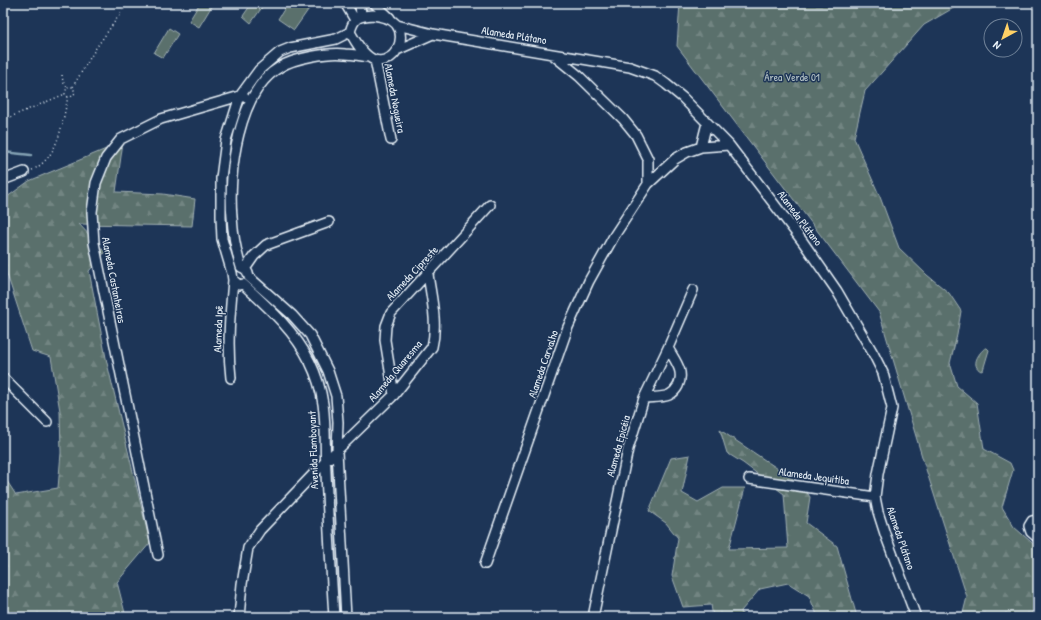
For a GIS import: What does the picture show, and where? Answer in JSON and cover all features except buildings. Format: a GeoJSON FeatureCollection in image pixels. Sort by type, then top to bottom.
{"type":"FeatureCollection","features":[{"type":"Feature","properties":{"kind":"street"},"geometry":{"type":"LineString","coordinates":[[345,3],[358,18]]}},
{"type":"Feature","properties":{"kind":"street"},"geometry":{"type":"LineString","coordinates":[[232,277],[222,239],[221,178],[226,140],[240,96],[259,70],[280,52],[290,48],[336,39],[350,32],[358,18],[360,3]]}},
{"type":"Feature","properties":{"kind":"street"},"geometry":{"type":"LineString","coordinates":[[244,274],[233,233],[231,194],[236,144],[246,112],[252,99],[265,79],[281,66],[303,58],[344,53],[372,58],[386,59],[391,57],[397,50],[400,43],[401,34],[395,23],[374,3]]}},
{"type":"Feature","properties":{"kind":"street"},"geometry":{"type":"LineString","coordinates":[[358,18],[374,15],[385,17],[395,23]]}},
{"type":"Feature","properties":{"kind":"street","name":"Alameda Plátano"},"geometry":{"type":"LineString","coordinates":[[395,23],[433,34],[630,67],[655,76],[683,98],[729,145],[803,242],[837,291],[883,373],[892,408],[878,474],[875,497],[885,534],[916,617]]}},
{"type":"Feature","properties":{"kind":"street"},"geometry":{"type":"LineString","coordinates":[[350,32],[358,45],[372,58]]}},
{"type":"Feature","properties":{"kind":"street"},"geometry":{"type":"LineString","coordinates":[[397,50],[433,34]]}},
{"type":"Feature","properties":{"kind":"street"},"geometry":{"type":"LineString","coordinates":[[552,54],[579,76],[628,124],[636,135],[648,159],[648,184]]}},
{"type":"Feature","properties":{"kind":"street","name":"Alameda Nogueira"},"geometry":{"type":"LineString","coordinates":[[372,58],[391,140]]}},
{"type":"Feature","properties":{"kind":"street"},"geometry":{"type":"LineString","coordinates":[[579,76],[586,60]]}},
{"type":"Feature","properties":{"kind":"street"},"geometry":{"type":"LineString","coordinates":[[240,96],[252,99]]}},
{"type":"Feature","properties":{"kind":"street","name":"Alameda Castanheiras"},"geometry":{"type":"LineString","coordinates":[[158,555],[94,243],[92,212],[96,183],[106,158],[121,138],[161,119],[240,96]]}},
{"type":"Feature","properties":{"kind":"street"},"geometry":{"type":"LineString","coordinates":[[707,123],[701,147],[729,145]]}},
{"type":"Feature","properties":{"kind":"street","name":"Alameda Carvalho"},"geometry":{"type":"LineString","coordinates":[[485,564],[568,327],[589,281],[614,236],[648,184],[681,156],[701,147]]}},
{"type":"Feature","properties":{"kind":"street"},"geometry":{"type":"LineString","coordinates":[[648,159],[664,169]]}},
{"type":"Feature","properties":{"kind":"street"},"geometry":{"type":"LineString","coordinates":[[3,180],[24,172]]}},
{"type":"Feature","properties":{"kind":"street","name":"Alameda Cipreste"},"geometry":{"type":"LineString","coordinates":[[394,395],[385,340],[386,326],[391,313],[490,205]]}},
{"type":"Feature","properties":{"kind":"street"},"geometry":{"type":"LineString","coordinates":[[244,274],[254,256],[266,245],[329,222]]}},
{"type":"Feature","properties":{"kind":"street"},"geometry":{"type":"LineString","coordinates":[[232,277],[234,270],[244,274]]}},
{"type":"Feature","properties":{"kind":"street","name":"Avenida Flamboyant"},"geometry":{"type":"LineString","coordinates":[[232,277],[239,284],[244,274]]}},
{"type":"Feature","properties":{"kind":"street","name":"Avenida Flamboyant"},"geometry":{"type":"LineString","coordinates":[[244,274],[279,303],[310,335],[328,371],[336,396],[338,422],[336,451],[346,617]]}},
{"type":"Feature","properties":{"kind":"street","name":"Avenida Flamboyant"},"geometry":{"type":"LineString","coordinates":[[244,274],[296,340],[310,361],[321,390],[325,418],[325,462],[334,617]]}},
{"type":"Feature","properties":{"kind":"street","name":"Alameda Quaresma"},"geometry":{"type":"LineString","coordinates":[[325,462],[394,395],[432,347],[434,326],[428,274]]}},
{"type":"Feature","properties":{"kind":"street","name":"Alameda Ipê"},"geometry":{"type":"LineString","coordinates":[[231,378],[228,356],[228,332],[232,277]]}},
{"type":"Feature","properties":{"kind":"street","name":"Alameda Epicéia"},"geometry":{"type":"LineString","coordinates":[[593,617],[628,449],[644,398],[693,290]]}},
{"type":"Feature","properties":{"kind":"street"},"geometry":{"type":"LineString","coordinates":[[644,398],[668,396],[679,384],[681,378],[680,369],[668,348]]}},
{"type":"Feature","properties":{"kind":"street"},"geometry":{"type":"LineString","coordinates":[[3,378],[47,422]]}},
{"type":"Feature","properties":{"kind":"street"},"geometry":{"type":"LineString","coordinates":[[239,617],[242,584],[248,548],[260,530],[325,462]]}},
{"type":"Feature","properties":{"kind":"street","name":"Alameda Jequitiba"},"geometry":{"type":"LineString","coordinates":[[749,479],[875,497]]}},
{"type":"Feature","properties":{"kind":"street"},"geometry":{"type":"LineString","coordinates":[[327,491],[339,490]]}},
{"type":"Feature","properties":{"kind":"street"},"geometry":{"type":"LineString","coordinates":[[1038,520],[1032,521],[1029,526],[1038,538]]}},
{"type":"Feature","properties":{"kind":"path"},"geometry":{"type":"LineString","coordinates":[[68,97],[75,94],[73,87],[96,48],[128,3]]}},
{"type":"Feature","properties":{"kind":"path"},"geometry":{"type":"LineString","coordinates":[[62,75],[63,82],[67,87]]}},
{"type":"Feature","properties":{"kind":"path"},"geometry":{"type":"LineString","coordinates":[[67,87],[73,87]]}},
{"type":"Feature","properties":{"kind":"path"},"geometry":{"type":"LineString","coordinates":[[65,94],[67,87]]}},
{"type":"Feature","properties":{"kind":"path"},"geometry":{"type":"LineString","coordinates":[[65,94],[68,97]]}},
{"type":"Feature","properties":{"kind":"path"},"geometry":{"type":"LineString","coordinates":[[3,120],[65,94]]}},
{"type":"Feature","properties":{"kind":"path"},"geometry":{"type":"LineString","coordinates":[[24,172],[40,166],[52,153],[60,131],[68,97]]}},
{"type":"Feature","properties":{"kind":"green space"},"geometry":{"type":"Polygon","coordinates":[[[200,3],[213,4],[199,27],[189,21],[200,3]]]}},
{"type":"Feature","properties":{"kind":"green space"},"geometry":{"type":"Polygon","coordinates":[[[252,3],[265,3],[251,23],[243,16],[252,3]]]}},
{"type":"Feature","properties":{"kind":"green space"},"geometry":{"type":"Polygon","coordinates":[[[288,3],[313,3],[294,30],[278,19],[288,3]]]}},
{"type":"Feature","properties":{"kind":"green space","name":"Área Verde 01"},"geometry":{"type":"Polygon","coordinates":[[[680,3],[962,3],[924,25],[865,91],[854,138],[880,197],[899,248],[927,275],[949,293],[961,311],[950,363],[957,386],[977,403],[984,449],[1010,463],[1013,470],[1002,507],[1014,527],[1038,548],[1038,617],[962,617],[967,597],[923,460],[879,312],[677,46],[680,3]]]}},
{"type":"Feature","properties":{"kind":"green space"},"geometry":{"type":"Polygon","coordinates":[[[169,28],[178,34],[163,58],[154,53],[169,28]]]}},
{"type":"Feature","properties":{"kind":"green space"},"geometry":{"type":"Polygon","coordinates":[[[123,142],[116,192],[163,194],[195,199],[192,226],[79,224],[105,252],[89,271],[107,363],[150,543],[117,582],[126,617],[3,617],[3,475],[16,495],[58,488],[61,453],[60,411],[51,357],[32,351],[3,262],[3,200],[29,181],[123,142]]]}},
{"type":"Feature","properties":{"kind":"green space"},"geometry":{"type":"Polygon","coordinates":[[[985,348],[989,350],[983,370],[981,371],[976,366],[976,362],[978,356],[985,348]]]}},
{"type":"Feature","properties":{"kind":"green space"},"geometry":{"type":"Polygon","coordinates":[[[720,430],[802,485],[810,497],[806,523],[837,546],[857,617],[818,617],[809,596],[788,583],[760,589],[741,611],[743,617],[713,617],[711,605],[683,607],[672,576],[678,538],[666,523],[649,511],[671,458],[690,455],[682,493],[698,502],[723,488],[745,488],[729,549],[788,548],[784,494],[743,463],[727,453],[720,430]]]}},
{"type":"Feature","properties":{"kind":"waterway"},"geometry":{"type":"LineString","coordinates":[[3,152],[31,155]]}}]}
